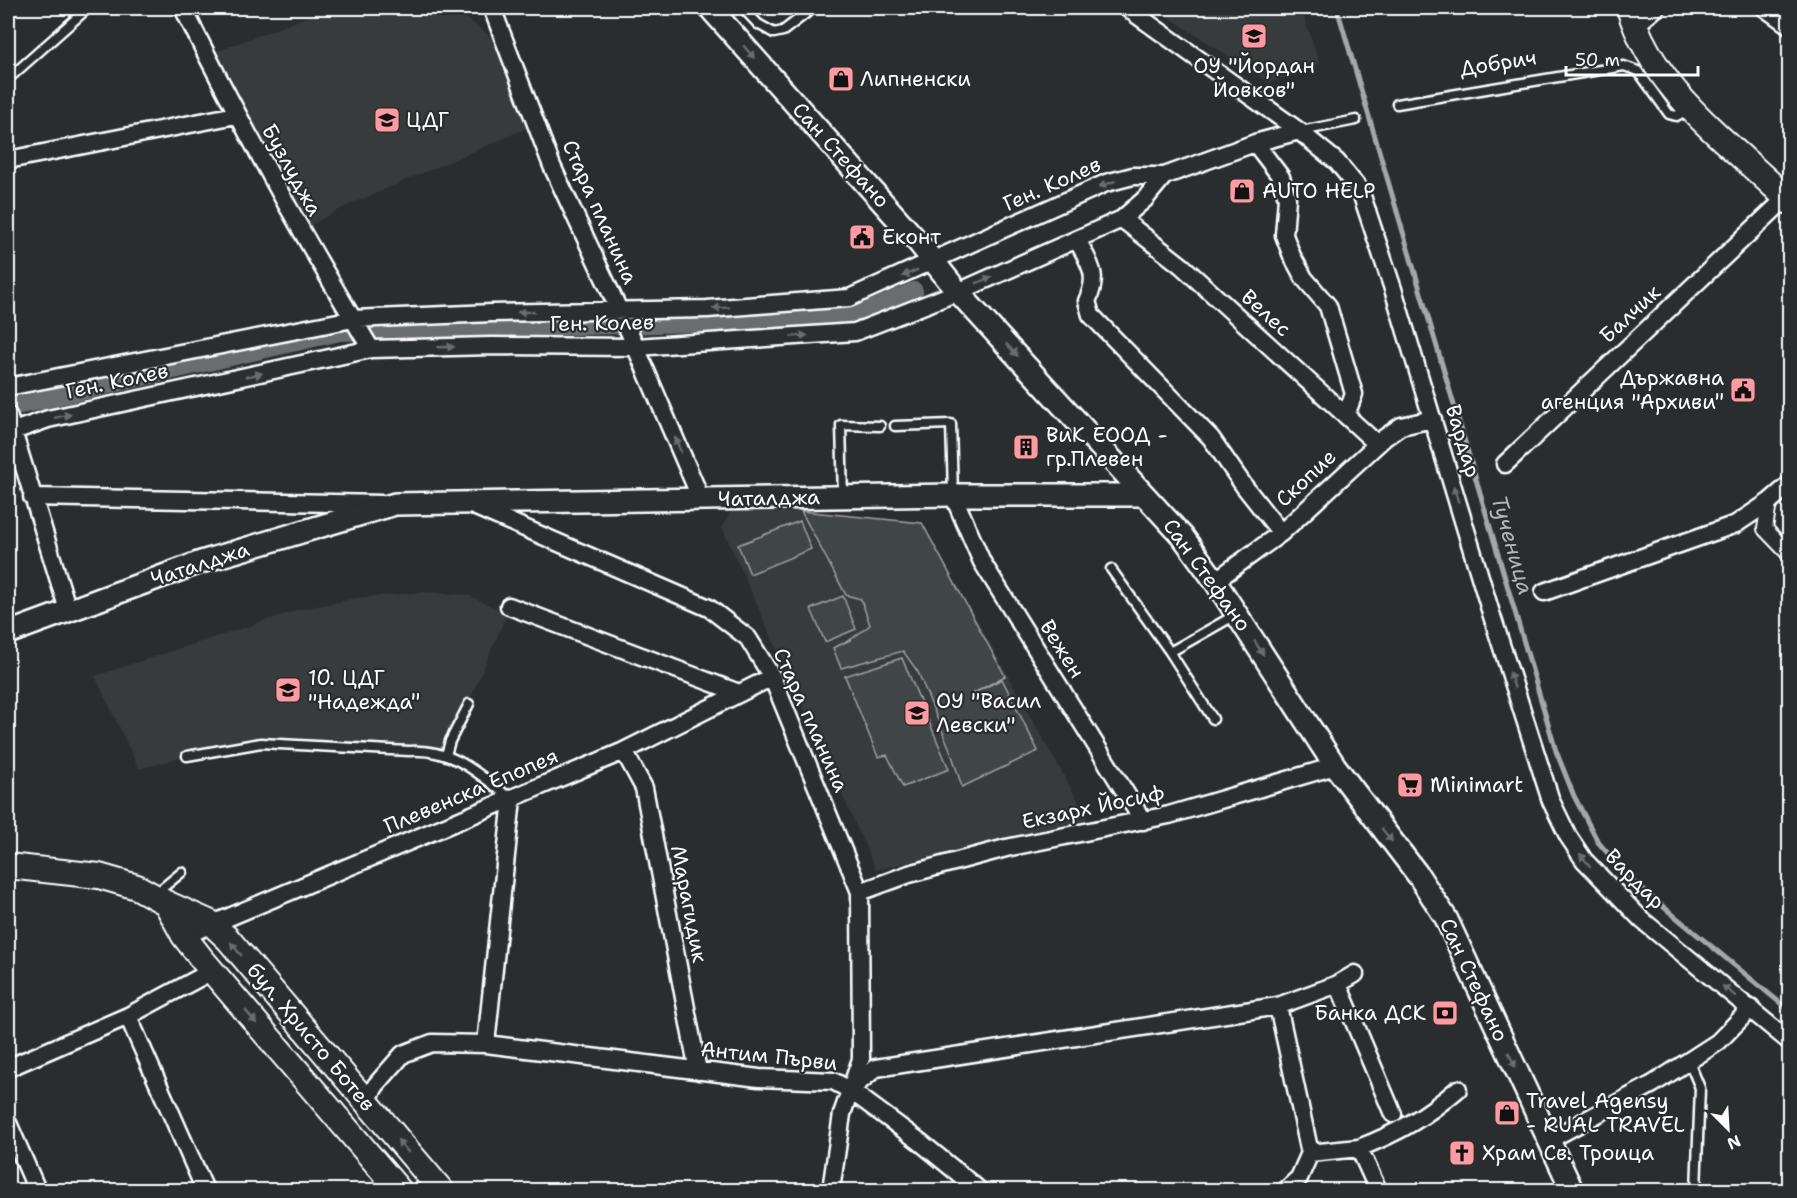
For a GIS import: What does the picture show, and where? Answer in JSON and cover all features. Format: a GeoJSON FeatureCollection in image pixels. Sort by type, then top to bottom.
{"type":"FeatureCollection","features":[{"type":"Feature","properties":{"kind":"main road"},"geometry":{"type":"LineString","coordinates":[[1632,17],[1664,80],[1689,110],[1788,200]]}},
{"type":"Feature","properties":{"kind":"main road","name":"бул. Христо Ботев"},"geometry":{"type":"LineString","coordinates":[[8,866],[99,876],[137,887],[211,922],[441,1191]]}},
{"type":"Feature","properties":{"kind":"main road","name":"бул. Христо Ботев"},"geometry":{"type":"LineString","coordinates":[[160,899],[184,936],[212,971],[399,1191]]}},
{"type":"Feature","properties":{"kind":"main road"},"geometry":{"type":"LineString","coordinates":[[303,1079],[328,1057]]}},
{"type":"Feature","properties":{"kind":"street","name":"Бузлуджа"},"geometry":{"type":"LineString","coordinates":[[183,8],[236,115],[287,209],[369,346]]}},
{"type":"Feature","properties":{"kind":"street","name":"Стара планина"},"geometry":{"type":"LineString","coordinates":[[492,8],[552,166],[634,342],[701,499]]}},
{"type":"Feature","properties":{"kind":"street","name":"Сан Стефано"},"geometry":{"type":"LineString","coordinates":[[711,8],[958,292],[1183,537],[1237,614],[1335,766],[1418,876],[1446,918],[1572,1191]]}},
{"type":"Feature","properties":{"kind":"street","name":"Вардар"},"geometry":{"type":"LineString","coordinates":[[1127,8],[1299,131],[1337,162],[1360,190],[1544,779],[1568,836],[1584,860],[1642,920],[1790,1042]]}},
{"type":"Feature","properties":{"kind":"street"},"geometry":{"type":"LineString","coordinates":[[1632,17],[1656,8]]}},
{"type":"Feature","properties":{"kind":"street"},"geometry":{"type":"LineString","coordinates":[[1765,8],[1790,26]]}},
{"type":"Feature","properties":{"kind":"street"},"geometry":{"type":"LineString","coordinates":[[8,160],[236,115]]}},
{"type":"Feature","properties":{"kind":"street","name":"Ген. Колев"},"geometry":{"type":"LineString","coordinates":[[8,387],[354,321],[707,309],[849,298],[934,262],[1106,183],[1133,176],[1164,176],[1255,143],[1299,131]]}},
{"type":"Feature","properties":{"kind":"street"},"geometry":{"type":"LineString","coordinates":[[1255,143],[1281,177],[1287,198],[1284,235],[1292,256],[1304,278],[1328,306],[1354,394],[1346,415]]}},
{"type":"Feature","properties":{"kind":"street","name":"Ген. Колев"},"geometry":{"type":"LineString","coordinates":[[9,424],[48,419],[369,346],[491,346],[634,342],[855,332],[958,292],[1122,219],[1145,199],[1164,176]]}},
{"type":"Feature","properties":{"kind":"street","name":"Балчик"},"geometry":{"type":"LineString","coordinates":[[1505,464],[1788,200]]}},
{"type":"Feature","properties":{"kind":"street","name":"Велес"},"geometry":{"type":"LineString","coordinates":[[1122,219],[1182,266],[1377,444]]}},
{"type":"Feature","properties":{"kind":"street"},"geometry":{"type":"LineString","coordinates":[[1077,239],[1094,277],[1094,286],[1087,301],[1091,315],[1211,438],[1244,486],[1281,533]]}},
{"type":"Feature","properties":{"kind":"street","name":"Скопие"},"geometry":{"type":"LineString","coordinates":[[1215,581],[1281,533],[1377,444],[1401,426],[1433,419]]}},
{"type":"Feature","properties":{"kind":"street"},"geometry":{"type":"LineString","coordinates":[[9,424],[68,610]]}},
{"type":"Feature","properties":{"kind":"street"},"geometry":{"type":"LineString","coordinates":[[1544,592],[1725,528],[1769,502],[1790,484]]}},
{"type":"Feature","properties":{"kind":"street","name":"Чаталджа"},"geometry":{"type":"LineString","coordinates":[[32,497],[395,504],[953,495],[1143,495]]}},
{"type":"Feature","properties":{"kind":"street","name":"Вежен"},"geometry":{"type":"LineString","coordinates":[[953,495],[982,562],[1143,821]]}},
{"type":"Feature","properties":{"kind":"street"},"geometry":{"type":"LineString","coordinates":[[1769,502],[1765,529],[1790,555]]}},
{"type":"Feature","properties":{"kind":"street","name":"Стара планина"},"geometry":{"type":"LineString","coordinates":[[466,503],[709,608],[748,638],[772,677],[860,892],[861,1059],[842,1113],[831,1191]]}},
{"type":"Feature","properties":{"kind":"street","name":"Чаталджа"},"geometry":{"type":"LineString","coordinates":[[8,633],[201,562],[395,504]]}},
{"type":"Feature","properties":{"kind":"street"},"geometry":{"type":"LineString","coordinates":[[509,606],[739,693]]}},
{"type":"Feature","properties":{"kind":"street","name":"Плевенска Епопея"},"geometry":{"type":"LineString","coordinates":[[184,936],[211,922],[624,751],[772,677]]}},
{"type":"Feature","properties":{"kind":"street","name":"Марагидик"},"geometry":{"type":"LineString","coordinates":[[624,751],[644,788],[698,1071]]}},
{"type":"Feature","properties":{"kind":"street","name":"Екзарх Йосиф"},"geometry":{"type":"LineString","coordinates":[[860,892],[909,874],[1006,848],[1143,821],[1335,766]]}},
{"type":"Feature","properties":{"kind":"street"},"geometry":{"type":"LineString","coordinates":[[486,1044],[512,799]]}},
{"type":"Feature","properties":{"kind":"street"},"geometry":{"type":"LineString","coordinates":[[8,1068],[128,1016],[212,971]]}},
{"type":"Feature","properties":{"kind":"street","name":"Антим Първи"},"geometry":{"type":"LineString","coordinates":[[366,1102],[376,1085],[403,1054],[432,1043],[486,1044],[759,1078],[833,1081],[850,1090],[876,1068],[1278,1006],[1338,984],[1355,974]]}},
{"type":"Feature","properties":{"kind":"street"},"geometry":{"type":"LineString","coordinates":[[1338,984],[1393,1114]]}},
{"type":"Feature","properties":{"kind":"street"},"geometry":{"type":"LineString","coordinates":[[1278,1006],[1310,1153],[1299,1178],[1286,1191]]}},
{"type":"Feature","properties":{"kind":"street"},"geometry":{"type":"LineString","coordinates":[[1548,1140],[1653,1084],[1689,1061],[1718,1042],[1751,1008]]}},
{"type":"Feature","properties":{"kind":"street"},"geometry":{"type":"LineString","coordinates":[[128,1016],[205,1191]]}},
{"type":"Feature","properties":{"kind":"street"},"geometry":{"type":"LineString","coordinates":[[1310,1153],[1359,1148],[1398,1133],[1423,1118],[1458,1089]]}},
{"type":"Feature","properties":{"kind":"street"},"geometry":{"type":"LineString","coordinates":[[850,1090],[919,1141],[979,1191]]}},
{"type":"Feature","properties":{"kind":"street"},"geometry":{"type":"LineString","coordinates":[[8,1123],[37,1191]]}},
{"type":"Feature","properties":{"kind":"street"},"geometry":{"type":"LineString","coordinates":[[1359,1148],[1378,1191]]}},
{"type":"Feature","properties":{"kind":"lane"},"geometry":{"type":"LineString","coordinates":[[8,79],[88,8]]}},
{"type":"Feature","properties":{"kind":"lane"},"geometry":{"type":"LineString","coordinates":[[742,8],[758,24],[774,33],[783,31],[813,8]]}},
{"type":"Feature","properties":{"kind":"lane","name":"Добрич"},"geometry":{"type":"LineString","coordinates":[[1397,104],[1624,66],[1638,71],[1669,114],[1676,116],[1689,110]]}},
{"type":"Feature","properties":{"kind":"lane"},"geometry":{"type":"LineString","coordinates":[[1299,131],[1356,120]]}},
{"type":"Feature","properties":{"kind":"lane"},"geometry":{"type":"LineString","coordinates":[[895,426],[951,424],[953,495]]}},
{"type":"Feature","properties":{"kind":"lane"},"geometry":{"type":"LineString","coordinates":[[843,497],[841,425],[880,426]]}},
{"type":"Feature","properties":{"kind":"lane"},"geometry":{"type":"LineString","coordinates":[[1111,569],[1213,718]]}},
{"type":"Feature","properties":{"kind":"lane"},"geometry":{"type":"LineString","coordinates":[[1170,652],[1237,614]]}},
{"type":"Feature","properties":{"kind":"lane"},"geometry":{"type":"LineString","coordinates":[[446,755],[450,741],[469,704]]}},
{"type":"Feature","properties":{"kind":"lane"},"geometry":{"type":"LineString","coordinates":[[187,756],[261,743],[409,751],[430,750],[462,762],[512,799]]}},
{"type":"Feature","properties":{"kind":"lane"},"geometry":{"type":"LineString","coordinates":[[160,899],[182,872]]}},
{"type":"Feature","properties":{"kind":"lane"},"geometry":{"type":"LineString","coordinates":[[1689,1061],[1700,1088],[1696,1191]]}},
{"type":"Feature","properties":{"kind":"shaded area","name":"ЦДГ"},"geometry":{"type":"Polygon","coordinates":[[[331,8],[452,8],[507,49],[537,124],[342,208],[300,231],[207,55],[331,8]]]}},
{"type":"Feature","properties":{"kind":"shaded area","name":"ОУ \"Йордан Йовков\""},"geometry":{"type":"Polygon","coordinates":[[[1155,8],[1301,8],[1320,64],[1269,83],[1155,8]]]}},
{"type":"Feature","properties":{"kind":"shaded area","name":"ОУ \"Васил Левски\""},"geometry":{"type":"Polygon","coordinates":[[[731,511],[801,511],[922,522],[1088,819],[876,870],[722,527],[731,511]]]}},
{"type":"Feature","properties":{"kind":"shaded area"},"geometry":{"type":"Polygon","coordinates":[[[801,511],[922,523],[1005,676],[972,694],[1002,679],[1038,751],[962,787],[951,752],[918,672],[903,651],[841,668],[833,648],[850,640],[870,625],[861,599],[846,595],[801,511]]]}},
{"type":"Feature","properties":{"kind":"shaded area"},"geometry":{"type":"Polygon","coordinates":[[[800,521],[811,549],[750,574],[738,545],[800,521]]]}},
{"type":"Feature","properties":{"kind":"shaded area","name":"10. ЦДГ \"Надежда\""},"geometry":{"type":"Polygon","coordinates":[[[424,592],[468,595],[507,614],[446,755],[261,743],[187,756],[139,769],[95,676],[298,610],[356,598],[424,592]]]}},
{"type":"Feature","properties":{"kind":"shaded area"},"geometry":{"type":"Polygon","coordinates":[[[843,596],[856,629],[825,642],[811,609],[843,596]]]}},
{"type":"Feature","properties":{"kind":"shaded area"},"geometry":{"type":"Polygon","coordinates":[[[902,658],[949,769],[903,787],[887,755],[878,757],[845,676],[902,658]]]}},
{"type":"Feature","properties":{"kind":"waterway","name":"Тученица"},"geometry":{"type":"LineString","coordinates":[[1337,8],[1556,751],[1574,796],[1598,842],[1632,881],[1790,1011]]}},
{"type":"Feature","properties":{"kind":"waterway"},"geometry":{"type":"LineString","coordinates":[[8,408],[340,332],[737,322],[866,312],[914,291]]}},
{"type":"Feature","properties":{"kind":"place","name":"ОУ \"Йордан Йовков\""},"geometry":{"type":"Point","coordinates":[1254,36]}},
{"type":"Feature","properties":{"kind":"place","name":"Липненски"},"geometry":{"type":"Point","coordinates":[841,79]}},
{"type":"Feature","properties":{"kind":"place","name":"ЦДГ"},"geometry":{"type":"Point","coordinates":[387,120]}},
{"type":"Feature","properties":{"kind":"place","name":"AUTO HELP"},"geometry":{"type":"Point","coordinates":[1242,191]}},
{"type":"Feature","properties":{"kind":"place","name":"Еконт"},"geometry":{"type":"Point","coordinates":[862,237]}},
{"type":"Feature","properties":{"kind":"place","name":"Държавна агенция \"Архиви\""},"geometry":{"type":"Point","coordinates":[1743,390]}},
{"type":"Feature","properties":{"kind":"place","name":"ВиК ЕООД - гр.Плевен"},"geometry":{"type":"Point","coordinates":[1026,447]}},
{"type":"Feature","properties":{"kind":"place","name":"10. ЦДГ \"Надежда\""},"geometry":{"type":"Point","coordinates":[288,690]}},
{"type":"Feature","properties":{"kind":"place","name":"ОУ \"Васил Левски\""},"geometry":{"type":"Point","coordinates":[917,713]}},
{"type":"Feature","properties":{"kind":"place","name":"Minimart"},"geometry":{"type":"Point","coordinates":[1410,785]}},
{"type":"Feature","properties":{"kind":"place","name":"Банка ДСК"},"geometry":{"type":"Point","coordinates":[1445,1013]}},
{"type":"Feature","properties":{"kind":"place","name":"Travel Agensy - RUAL TRAVEL"},"geometry":{"type":"Point","coordinates":[1507,1113]}},
{"type":"Feature","properties":{"kind":"place","name":"Храм Св. Троица"},"geometry":{"type":"Point","coordinates":[1462,1153]}}]}
